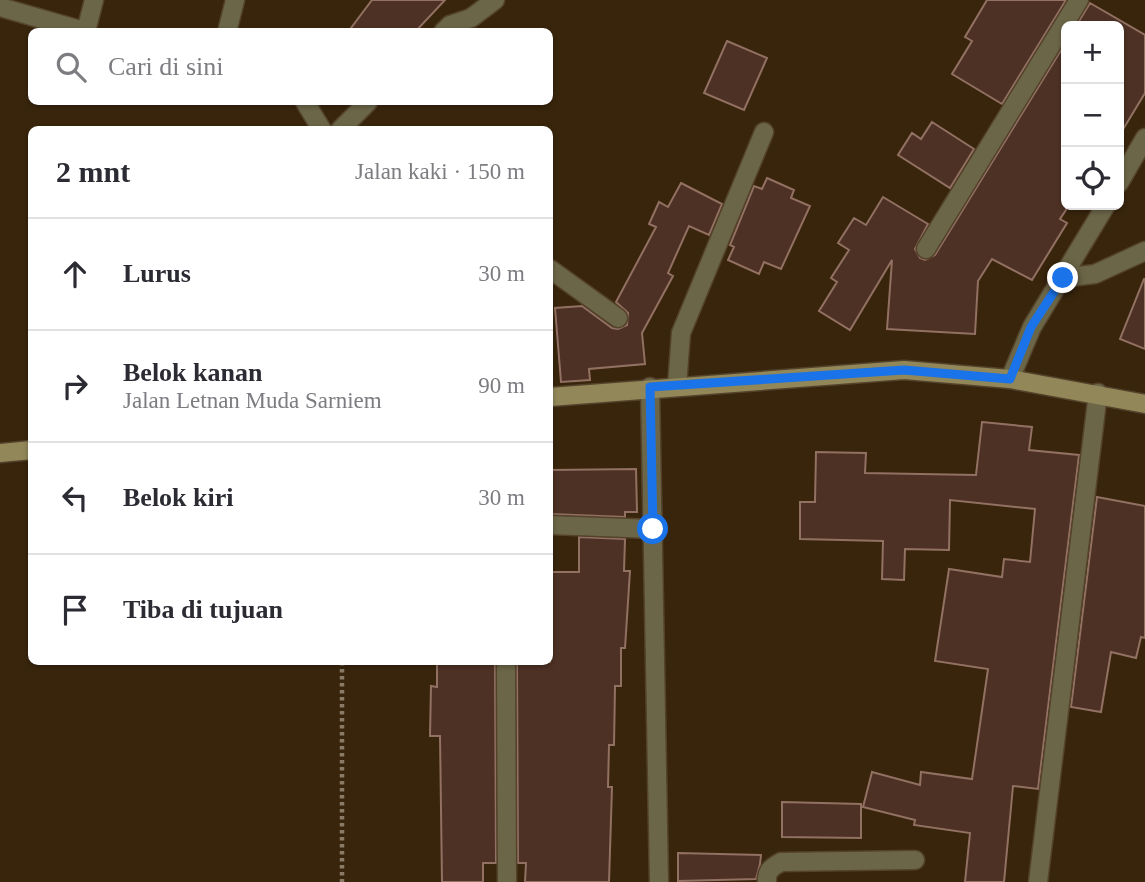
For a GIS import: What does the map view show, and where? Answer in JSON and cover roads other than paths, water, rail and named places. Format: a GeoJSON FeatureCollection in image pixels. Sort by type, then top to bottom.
{"type":"FeatureCollection","features":[{"type":"Feature","properties":{"kind":"main road"},"geometry":{"type":"LineString","coordinates":[[553,397],[650,387],[904,370],[1010,379],[1098,393],[1145,404]]}},
{"type":"Feature","properties":{"kind":"main road"},"geometry":{"type":"LineString","coordinates":[[0,453],[28,450]]}},
{"type":"Feature","properties":{"kind":"street"},"geometry":{"type":"LineString","coordinates":[[88,28],[94,0]]}},
{"type":"Feature","properties":{"kind":"street"},"geometry":{"type":"LineString","coordinates":[[228,28],[235,0]]}},
{"type":"Feature","properties":{"kind":"street"},"geometry":{"type":"LineString","coordinates":[[447,28],[471,18],[495,0]]}},
{"type":"Feature","properties":{"kind":"street"},"geometry":{"type":"LineString","coordinates":[[926,249],[1079,0]]}},
{"type":"Feature","properties":{"kind":"street"},"geometry":{"type":"LineString","coordinates":[[0,7],[76,28]]}},
{"type":"Feature","properties":{"kind":"street"},"geometry":{"type":"LineString","coordinates":[[306,105],[317,126]]}},
{"type":"Feature","properties":{"kind":"street"},"geometry":{"type":"LineString","coordinates":[[344,126],[365,105]]}},
{"type":"Feature","properties":{"kind":"street"},"geometry":{"type":"LineString","coordinates":[[677,386],[681,333],[764,132]]}},
{"type":"Feature","properties":{"kind":"street"},"geometry":{"type":"LineString","coordinates":[[1124,174],[1145,138]]}},
{"type":"Feature","properties":{"kind":"street"},"geometry":{"type":"LineString","coordinates":[[1010,379],[1031,327],[1103,210]]}},
{"type":"Feature","properties":{"kind":"street"},"geometry":{"type":"LineString","coordinates":[[1063,278],[1095,274],[1145,251]]}},
{"type":"Feature","properties":{"kind":"street"},"geometry":{"type":"LineString","coordinates":[[553,272],[618,318]]}},
{"type":"Feature","properties":{"kind":"street"},"geometry":{"type":"LineString","coordinates":[[650,387],[659,882]]}},
{"type":"Feature","properties":{"kind":"street"},"geometry":{"type":"LineString","coordinates":[[1038,882],[1098,393]]}},
{"type":"Feature","properties":{"kind":"street"},"geometry":{"type":"LineString","coordinates":[[553,525],[653,529]]}},
{"type":"Feature","properties":{"kind":"street"},"geometry":{"type":"LineString","coordinates":[[506,665],[507,882]]}},
{"type":"Feature","properties":{"kind":"street"},"geometry":{"type":"LineString","coordinates":[[767,882],[767,875],[772,867],[780,862],[915,860]]}}]}
